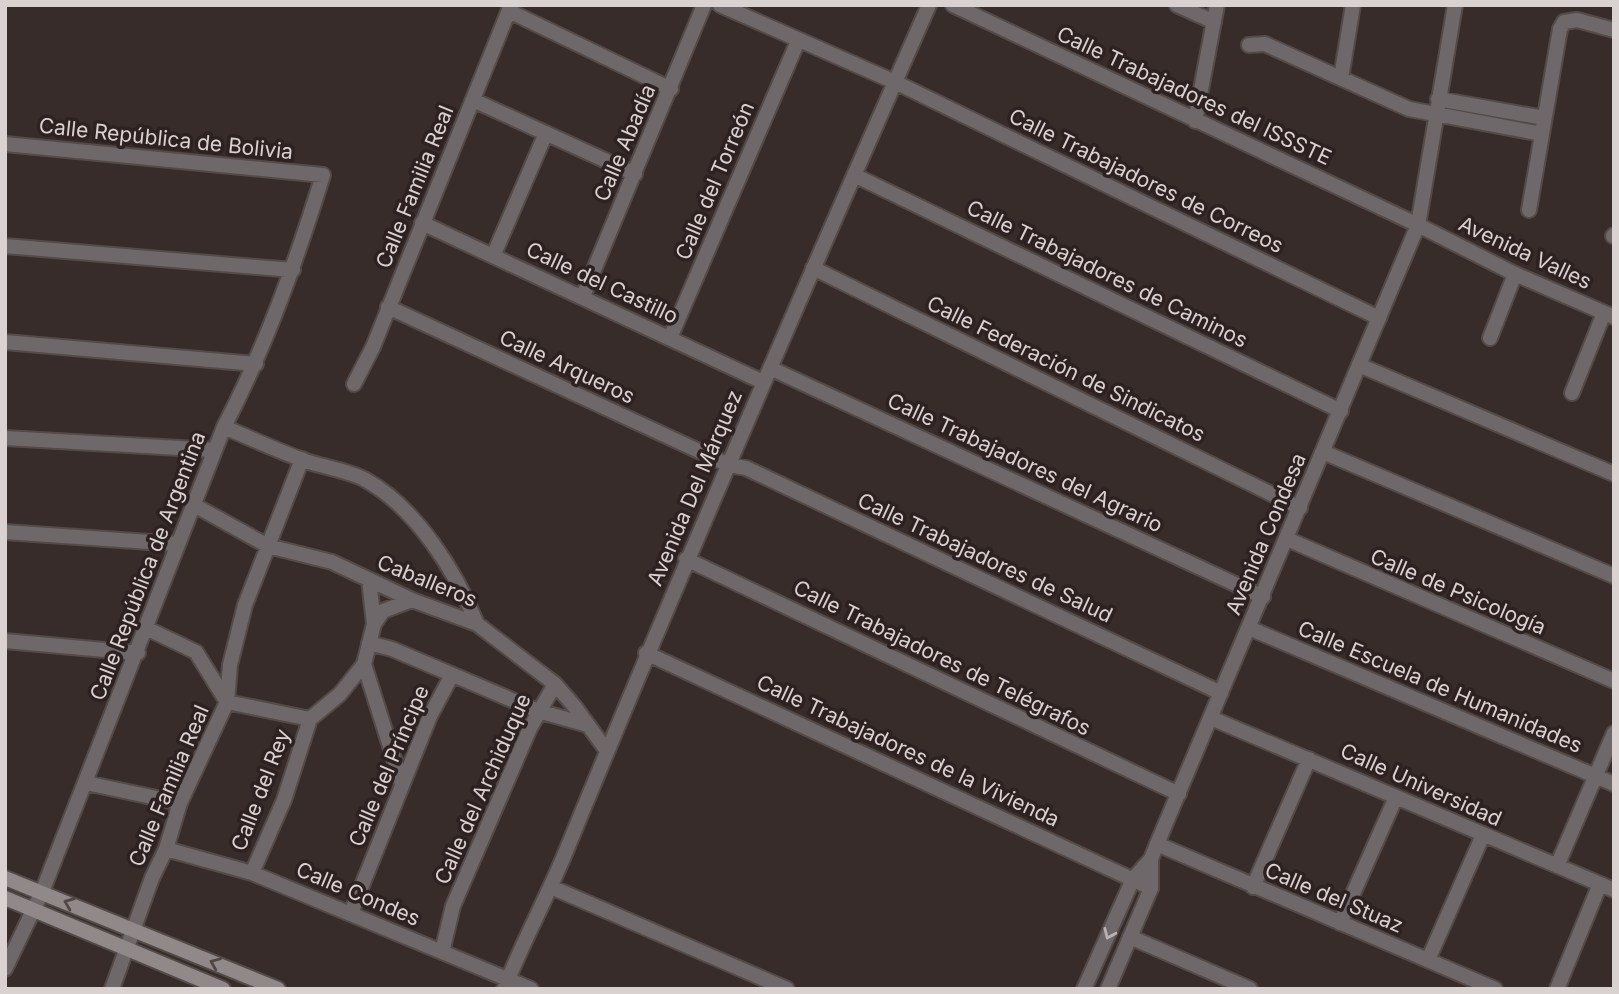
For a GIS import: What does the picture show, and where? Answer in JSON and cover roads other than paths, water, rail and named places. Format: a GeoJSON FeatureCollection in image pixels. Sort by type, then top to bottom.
{"type":"FeatureCollection","features":[{"type":"Feature","properties":{"kind":"main road"},"geometry":{"type":"LineString","coordinates":[[5,878],[278,989]]}},
{"type":"Feature","properties":{"kind":"main road"},"geometry":{"type":"LineString","coordinates":[[5,898],[223,989]]}},
{"type":"Feature","properties":{"kind":"street","name":"Calle Abadía"},"geometry":{"type":"LineString","coordinates":[[583,296],[704,5]]}},
{"type":"Feature","properties":{"kind":"street","name":"Calle Trabajadores de Correos"},"geometry":{"type":"LineString","coordinates":[[720,5],[895,82],[1379,318]]}},
{"type":"Feature","properties":{"kind":"street","name":"Avenida Del Márquez"},"geometry":{"type":"LineString","coordinates":[[506,984],[551,887],[646,653],[769,368],[929,5]]}},
{"type":"Feature","properties":{"kind":"street","name":"Calle Trabajadores del ISSSTE"},"geometry":{"type":"LineString","coordinates":[[953,5],[1418,225]]}},
{"type":"Feature","properties":{"kind":"street"},"geometry":{"type":"LineString","coordinates":[[1177,5],[1214,22]]}},
{"type":"Feature","properties":{"kind":"street"},"geometry":{"type":"LineString","coordinates":[[1195,121],[1217,5]]}},
{"type":"Feature","properties":{"kind":"street"},"geometry":{"type":"LineString","coordinates":[[1341,78],[1353,5]]}},
{"type":"Feature","properties":{"kind":"street","name":"Avenida Condesa"},"geometry":{"type":"LineString","coordinates":[[1084,989],[1133,879],[1151,859],[1418,225],[1455,5]]}},
{"type":"Feature","properties":{"kind":"street"},"geometry":{"type":"LineString","coordinates":[[510,8],[671,89]]}},
{"type":"Feature","properties":{"kind":"street","name":"Calle Familia Real"},"geometry":{"type":"LineString","coordinates":[[354,384],[510,8]]}},
{"type":"Feature","properties":{"kind":"street"},"geometry":{"type":"LineString","coordinates":[[1529,210],[1560,29],[1564,22],[1577,20],[1614,30]]}},
{"type":"Feature","properties":{"kind":"street","name":"Calle del Torreón"},"geometry":{"type":"LineString","coordinates":[[670,338],[798,41]]}},
{"type":"Feature","properties":{"kind":"street"},"geometry":{"type":"LineString","coordinates":[[1249,45],[1265,44],[1409,109],[1542,134]]}},
{"type":"Feature","properties":{"kind":"street"},"geometry":{"type":"LineString","coordinates":[[1438,99],[1544,118]]}},
{"type":"Feature","properties":{"kind":"street"},"geometry":{"type":"LineString","coordinates":[[473,100],[635,174]]}},
{"type":"Feature","properties":{"kind":"street"},"geometry":{"type":"LineString","coordinates":[[494,254],[546,133]]}},
{"type":"Feature","properties":{"kind":"street","name":"Calle República de Bolivia"},"geometry":{"type":"LineString","coordinates":[[5,144],[323,175]]}},
{"type":"Feature","properties":{"kind":"street","name":"Calle República de Argentina"},"geometry":{"type":"LineString","coordinates":[[5,969],[42,892],[138,653],[224,427],[256,364],[293,270],[323,175]]}},
{"type":"Feature","properties":{"kind":"street","name":"Calle Trabajadores de Caminos"},"geometry":{"type":"LineString","coordinates":[[854,175],[1341,411]]}},
{"type":"Feature","properties":{"kind":"street","name":"Calle del Castillo"},"geometry":{"type":"LineString","coordinates":[[422,223],[494,254],[763,383]]}},
{"type":"Feature","properties":{"kind":"street","name":"Avenida Valles"},"geometry":{"type":"LineString","coordinates":[[1418,225],[1515,274],[1609,315]]}},
{"type":"Feature","properties":{"kind":"street"},"geometry":{"type":"LineString","coordinates":[[5,246],[293,270]]}},
{"type":"Feature","properties":{"kind":"street","name":"Calle Federación de Sindicatos"},"geometry":{"type":"LineString","coordinates":[[813,268],[1300,508]]}},
{"type":"Feature","properties":{"kind":"street"},"geometry":{"type":"LineString","coordinates":[[1490,338],[1515,274]]}},
{"type":"Feature","properties":{"kind":"street","name":"Calle Arqueros"},"geometry":{"type":"LineString","coordinates":[[388,307],[729,465]]}},
{"type":"Feature","properties":{"kind":"street"},"geometry":{"type":"LineString","coordinates":[[1572,393],[1609,315]]}},
{"type":"Feature","properties":{"kind":"street"},"geometry":{"type":"LineString","coordinates":[[5,342],[256,364]]}},
{"type":"Feature","properties":{"kind":"street"},"geometry":{"type":"LineString","coordinates":[[1359,365],[1614,474]]}},
{"type":"Feature","properties":{"kind":"street","name":"Calle Trabajadores del Agrario"},"geometry":{"type":"LineString","coordinates":[[769,368],[1263,597]]}},
{"type":"Feature","properties":{"kind":"street"},"geometry":{"type":"LineString","coordinates":[[224,427],[302,459],[364,479],[397,505],[433,544],[461,583],[477,624]]}},
{"type":"Feature","properties":{"kind":"street"},"geometry":{"type":"LineString","coordinates":[[5,438],[215,450]]}},
{"type":"Feature","properties":{"kind":"street"},"geometry":{"type":"LineString","coordinates":[[1323,452],[1614,576]]}},
{"type":"Feature","properties":{"kind":"street","name":"Calle Familia Real"},"geometry":{"type":"LineString","coordinates":[[113,989],[133,929],[166,849],[180,803],[228,702],[230,664],[245,606],[302,459]]}},
{"type":"Feature","properties":{"kind":"street","name":"Calle Trabajadores de Salud"},"geometry":{"type":"LineString","coordinates":[[729,465],[746,468],[1221,693]]}},
{"type":"Feature","properties":{"kind":"street","name":"Caballeros"},"geometry":{"type":"LineString","coordinates":[[194,505],[268,546],[332,562],[412,600],[477,624],[555,684],[607,751]]}},
{"type":"Feature","properties":{"kind":"street"},"geometry":{"type":"LineString","coordinates":[[5,532],[178,544]]}},
{"type":"Feature","properties":{"kind":"street","name":"Calle de Psicología"},"geometry":{"type":"LineString","coordinates":[[1287,540],[1614,681]]}},
{"type":"Feature","properties":{"kind":"street","name":"Calle Trabajadores de Telégrafos"},"geometry":{"type":"LineString","coordinates":[[687,559],[1179,794]]}},
{"type":"Feature","properties":{"kind":"street"},"geometry":{"type":"LineString","coordinates":[[369,580],[373,624]]}},
{"type":"Feature","properties":{"kind":"street"},"geometry":{"type":"LineString","coordinates":[[373,624],[392,605],[412,600]]}},
{"type":"Feature","properties":{"kind":"street","name":"Calle del Rey"},"geometry":{"type":"LineString","coordinates":[[252,873],[284,800],[310,719],[340,694],[364,664],[373,624]]}},
{"type":"Feature","properties":{"kind":"street"},"geometry":{"type":"LineString","coordinates":[[146,628],[196,653],[228,702],[310,719]]}},
{"type":"Feature","properties":{"kind":"street","name":"Calle Escuela de Humanidades"},"geometry":{"type":"LineString","coordinates":[[1249,628],[1614,784]]}},
{"type":"Feature","properties":{"kind":"street"},"geometry":{"type":"LineString","coordinates":[[5,641],[138,653]]}},
{"type":"Feature","properties":{"kind":"street"},"geometry":{"type":"LineString","coordinates":[[369,643],[392,649],[538,711],[588,725]]}},
{"type":"Feature","properties":{"kind":"street","name":"Calle Trabajadores de la Vivienda"},"geometry":{"type":"LineString","coordinates":[[646,653],[1151,888]]}},
{"type":"Feature","properties":{"kind":"street"},"geometry":{"type":"LineString","coordinates":[[364,664],[401,784]]}},
{"type":"Feature","properties":{"kind":"street","name":"Calle del Príncipe"},"geometry":{"type":"LineString","coordinates":[[351,913],[429,716],[452,675]]}},
{"type":"Feature","properties":{"kind":"street","name":"Calle del Archiduque"},"geometry":{"type":"LineString","coordinates":[[442,952],[453,906],[538,711],[555,684]]}},
{"type":"Feature","properties":{"kind":"street","name":"Calle Universidad"},"geometry":{"type":"LineString","coordinates":[[1211,718],[1607,887]]}},
{"type":"Feature","properties":{"kind":"street"},"geometry":{"type":"LineString","coordinates":[[1557,866],[1614,733]]}},
{"type":"Feature","properties":{"kind":"street"},"geometry":{"type":"LineString","coordinates":[[1253,887],[1309,759]]}},
{"type":"Feature","properties":{"kind":"street"},"geometry":{"type":"LineString","coordinates":[[86,783],[180,803]]}},
{"type":"Feature","properties":{"kind":"street"},"geometry":{"type":"LineString","coordinates":[[1340,923],[1396,797]]}},
{"type":"Feature","properties":{"kind":"street"},"geometry":{"type":"LineString","coordinates":[[1428,960],[1483,835]]}},
{"type":"Feature","properties":{"kind":"street","name":"Calle del Stuaz"},"geometry":{"type":"LineString","coordinates":[[1157,844],[1495,989]]}},
{"type":"Feature","properties":{"kind":"street","name":"Calle Condes"},"geometry":{"type":"LineString","coordinates":[[166,849],[252,873],[442,952],[506,984],[531,989]]}},
{"type":"Feature","properties":{"kind":"street","name":"Avenida Condesa"},"geometry":{"type":"LineString","coordinates":[[1108,989],[1151,888],[1151,859]]}},
{"type":"Feature","properties":{"kind":"street"},"geometry":{"type":"LineString","coordinates":[[551,887],[787,989]]}},
{"type":"Feature","properties":{"kind":"street"},"geometry":{"type":"LineString","coordinates":[[1557,989],[1607,887]]}},
{"type":"Feature","properties":{"kind":"street"},"geometry":{"type":"LineString","coordinates":[[1130,937],[1250,989]]}}]}
